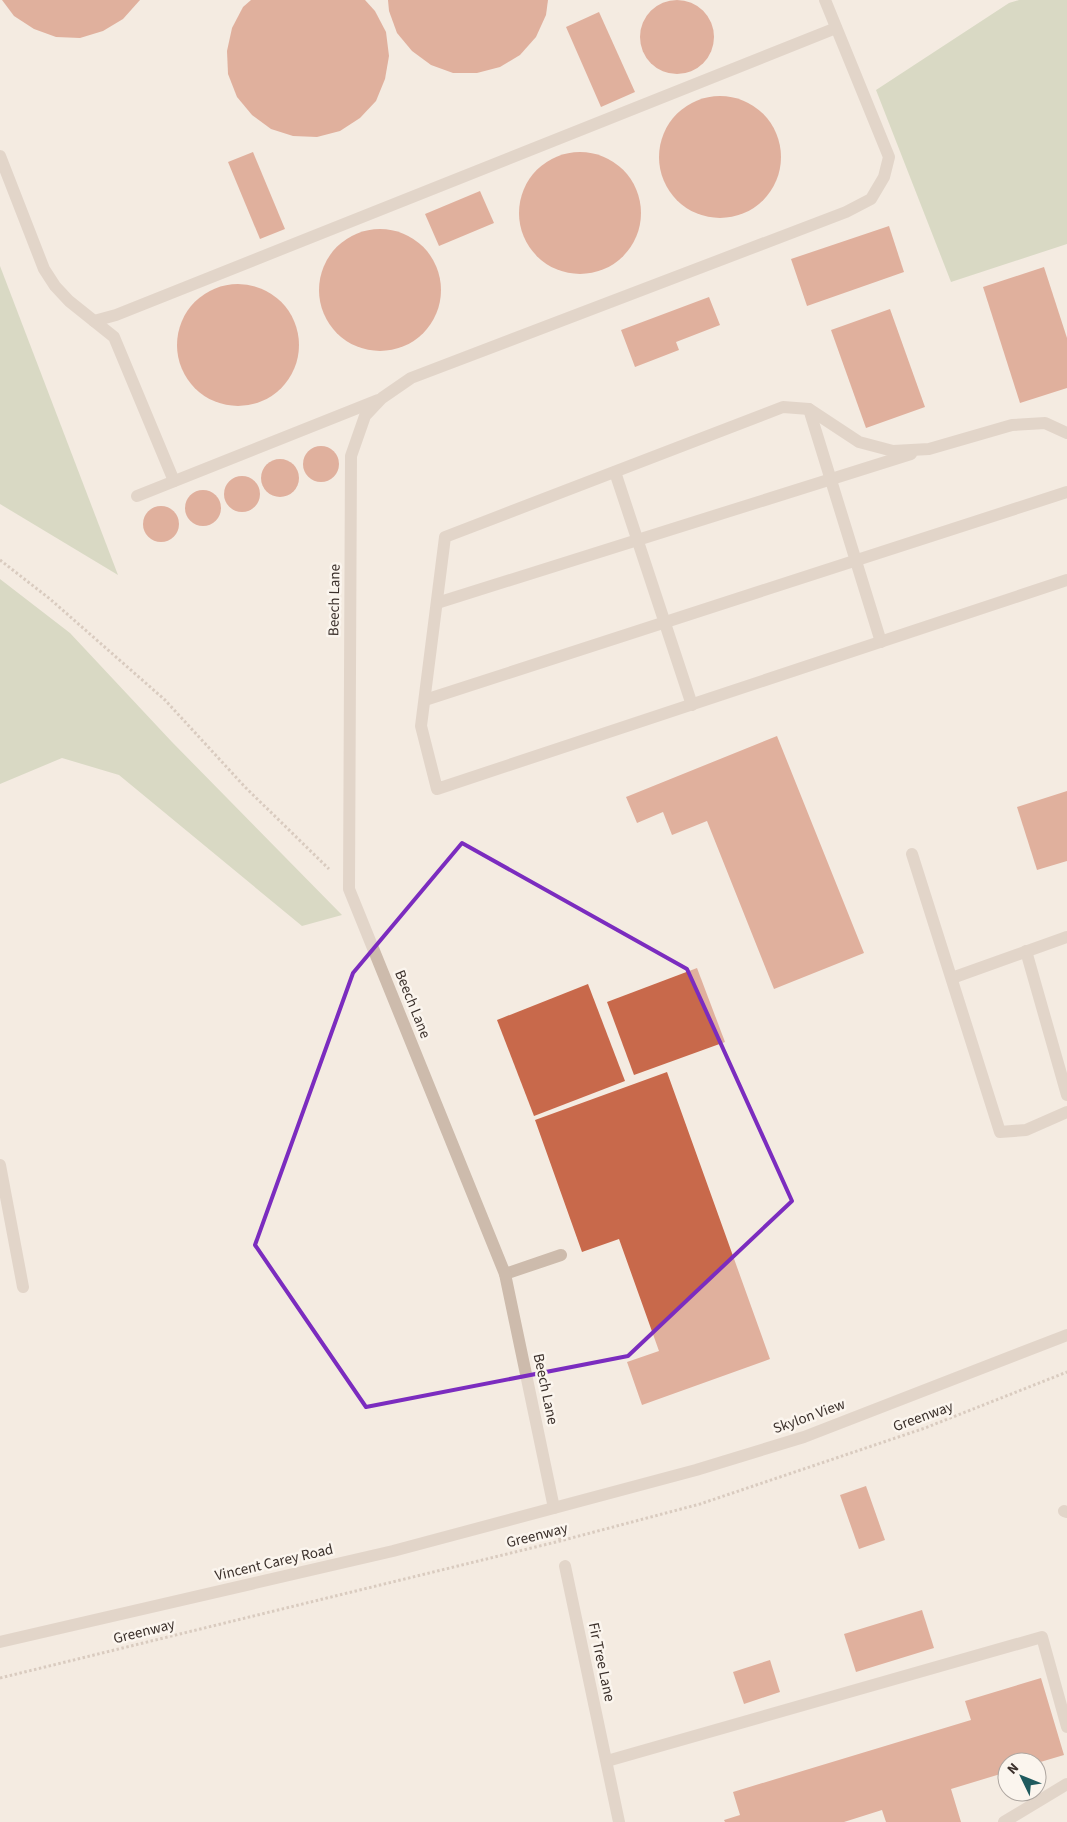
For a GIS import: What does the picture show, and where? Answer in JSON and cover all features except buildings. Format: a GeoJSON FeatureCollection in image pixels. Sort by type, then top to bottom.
{"type":"FeatureCollection","features":[{"type":"Feature","properties":{"kind":"street"},"geometry":{"type":"LineString","coordinates":[[137,496],[382,398],[411,378],[846,212],[871,199],[884,177],[889,157],[825,0]]}},
{"type":"Feature","properties":{"kind":"street"},"geometry":{"type":"LineString","coordinates":[[94,321],[126,312],[836,28]]}},
{"type":"Feature","properties":{"kind":"street"},"geometry":{"type":"LineString","coordinates":[[0,156],[44,269],[69,302],[114,337],[174,481]]}},
{"type":"Feature","properties":{"kind":"street","name":"Beech Lane"},"geometry":{"type":"LineString","coordinates":[[382,398],[366,416],[351,456],[349,889],[505,1274],[554,1508]]}},
{"type":"Feature","properties":{"kind":"street"},"geometry":{"type":"LineString","coordinates":[[929,449],[892,451],[859,442],[809,409],[784,407],[445,537],[422,726],[437,789],[1067,580]]}},
{"type":"Feature","properties":{"kind":"street"},"geometry":{"type":"LineString","coordinates":[[809,409],[881,642]]}},
{"type":"Feature","properties":{"kind":"street"},"geometry":{"type":"LineString","coordinates":[[437,603],[929,449],[1012,425],[1045,423],[1067,433]]}},
{"type":"Feature","properties":{"kind":"street"},"geometry":{"type":"LineString","coordinates":[[615,472],[692,705]]}},
{"type":"Feature","properties":{"kind":"street"},"geometry":{"type":"LineString","coordinates":[[424,700],[1067,492]]}},
{"type":"Feature","properties":{"kind":"street"},"geometry":{"type":"LineString","coordinates":[[912,854],[1000,1132],[1026,1130],[1067,1112]]}},
{"type":"Feature","properties":{"kind":"street"},"geometry":{"type":"LineString","coordinates":[[952,978],[1067,937]]}},
{"type":"Feature","properties":{"kind":"street"},"geometry":{"type":"LineString","coordinates":[[1026,951],[1067,1095]]}},
{"type":"Feature","properties":{"kind":"street"},"geometry":{"type":"LineString","coordinates":[[0,1165],[3,1197],[24,1287]]}},
{"type":"Feature","properties":{"kind":"street"},"geometry":{"type":"LineString","coordinates":[[505,1274],[561,1256]]}},
{"type":"Feature","properties":{"kind":"street","name":"Skylon View"},"geometry":{"type":"LineString","coordinates":[[554,1508],[696,1470],[804,1437],[1067,1335]]}},
{"type":"Feature","properties":{"kind":"street","name":"Vincent Carey Road"},"geometry":{"type":"LineString","coordinates":[[0,1642],[393,1551],[554,1508]]}},
{"type":"Feature","properties":{"kind":"street","name":"Fir Tree Lane"},"geometry":{"type":"LineString","coordinates":[[565,1566],[619,1822]]}},
{"type":"Feature","properties":{"kind":"street"},"geometry":{"type":"LineString","coordinates":[[607,1761],[1042,1637],[1067,1726]]}},
{"type":"Feature","properties":{"kind":"street"},"geometry":{"type":"LineString","coordinates":[[1004,1822],[1067,1784]]}},
{"type":"Feature","properties":{"kind":"path"},"geometry":{"type":"LineString","coordinates":[[0,560],[50,599],[165,700],[245,788],[349,889]]}},
{"type":"Feature","properties":{"kind":"path","name":"Greenway"},"geometry":{"type":"LineString","coordinates":[[0,1678],[560,1541],[700,1504],[925,1428],[1067,1372]]}},
{"type":"Feature","properties":{"kind":"path"},"geometry":{"type":"LineString","coordinates":[[554,1508],[565,1566]]}},
{"type":"Feature","properties":{"kind":"highlighted area"},"geometry":{"type":"Polygon","coordinates":[[[462,843],[687,969],[792,1201],[628,1356],[366,1407],[255,1245],[353,973],[462,843]]]}},
{"type":"Feature","properties":{"kind":"green space"},"geometry":{"type":"Polygon","coordinates":[[[1019,0],[1067,0],[1067,244],[951,282],[876,90],[1009,3],[1019,0]]]}},
{"type":"Feature","properties":{"kind":"green space"},"geometry":{"type":"Polygon","coordinates":[[[0,266],[118,575],[0,504],[0,266]]]}},
{"type":"Feature","properties":{"kind":"green space"},"geometry":{"type":"Polygon","coordinates":[[[0,579],[70,633],[172,742],[342,915],[302,926],[119,775],[62,758],[0,784],[0,579]]]}}]}
